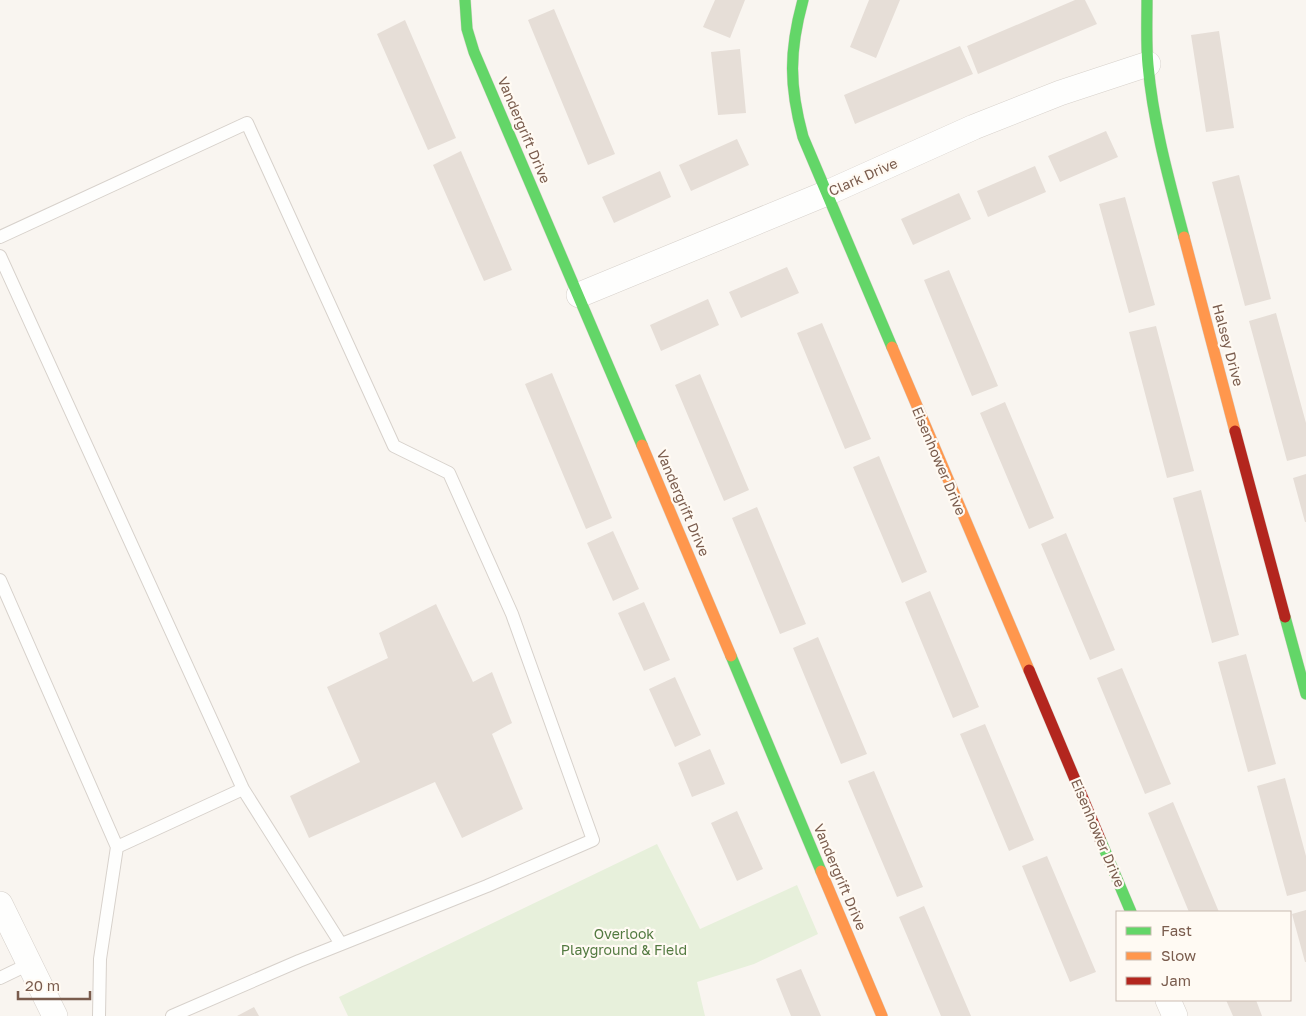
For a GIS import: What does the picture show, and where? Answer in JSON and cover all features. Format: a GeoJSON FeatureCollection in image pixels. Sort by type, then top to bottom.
{"type":"FeatureCollection","features":[{"type":"Feature","properties":{"kind":"street","name":"Vandergrift Drive"},"geometry":{"type":"LineString","coordinates":[[465,0],[467,29],[474,52],[579,295],[882,1016]]}},
{"type":"Feature","properties":{"kind":"street","name":"Eisenhower Drive"},"geometry":{"type":"LineString","coordinates":[[803,0],[795,32],[792,63],[793,95],[803,137],[1131,911]]}},
{"type":"Feature","properties":{"kind":"street","name":"Halsey Drive"},"geometry":{"type":"LineString","coordinates":[[1147,0],[1148,64],[1155,116],[1169,179],[1262,539],[1306,694]]}},
{"type":"Feature","properties":{"kind":"street","name":"Clark Drive"},"geometry":{"type":"LineString","coordinates":[[579,295],[827,193],[974,127],[1060,93],[1148,64]]}},
{"type":"Feature","properties":{"kind":"street"},"geometry":{"type":"LineString","coordinates":[[0,904],[54,1016]]}},
{"type":"Feature","properties":{"kind":"street"},"geometry":{"type":"LineString","coordinates":[[1168,1001],[1174,1016]]}},
{"type":"Feature","properties":{"kind":"lane"},"geometry":{"type":"LineString","coordinates":[[0,237],[247,123],[394,446],[449,473],[512,614],[593,840],[487,886],[341,944],[172,1016]]}},
{"type":"Feature","properties":{"kind":"lane"},"geometry":{"type":"LineString","coordinates":[[0,256],[243,789],[341,944]]}},
{"type":"Feature","properties":{"kind":"lane"},"geometry":{"type":"LineString","coordinates":[[0,580],[117,847],[100,958],[99,1016]]}},
{"type":"Feature","properties":{"kind":"lane"},"geometry":{"type":"LineString","coordinates":[[117,847],[243,789]]}},
{"type":"Feature","properties":{"kind":"lane"},"geometry":{"type":"LineString","coordinates":[[0,978],[29,964]]}},
{"type":"Feature","properties":{"kind":"green space","name":"Overlook Playground & Field"},"geometry":{"type":"Polygon","coordinates":[[[657,844],[700,929],[797,885],[818,934],[754,964],[697,982],[705,1016],[348,1016],[339,997],[657,844]]]}},
{"type":"Feature","properties":{"kind":"building"},"geometry":{"type":"Polygon","coordinates":[[[715,0],[745,0],[730,38],[703,27],[715,0]]]}},
{"type":"Feature","properties":{"kind":"building"},"geometry":{"type":"Polygon","coordinates":[[[869,0],[900,0],[876,58],[850,47],[869,0]]]}},
{"type":"Feature","properties":{"kind":"building"},"geometry":{"type":"Polygon","coordinates":[[[1075,0],[1085,0],[1097,24],[978,74],[967,46],[1075,0]]]}},
{"type":"Feature","properties":{"kind":"building"},"geometry":{"type":"Polygon","coordinates":[[[554,9],[615,154],[588,165],[528,20],[554,9]]]}},
{"type":"Feature","properties":{"kind":"building"},"geometry":{"type":"Polygon","coordinates":[[[405,20],[456,138],[428,150],[377,34],[405,20]]]}},
{"type":"Feature","properties":{"kind":"building"},"geometry":{"type":"Polygon","coordinates":[[[1219,31],[1234,128],[1206,132],[1191,35],[1219,31]]]}},
{"type":"Feature","properties":{"kind":"building"},"geometry":{"type":"Polygon","coordinates":[[[960,46],[973,74],[855,124],[844,95],[960,46]]]}},
{"type":"Feature","properties":{"kind":"building"},"geometry":{"type":"Polygon","coordinates":[[[740,49],[746,113],[718,115],[711,52],[740,49]]]}},
{"type":"Feature","properties":{"kind":"building"},"geometry":{"type":"Polygon","coordinates":[[[1106,131],[1118,157],[1060,182],[1048,156],[1106,131]]]}},
{"type":"Feature","properties":{"kind":"building"},"geometry":{"type":"Polygon","coordinates":[[[737,139],[749,165],[691,191],[679,165],[737,139]]]}},
{"type":"Feature","properties":{"kind":"building"},"geometry":{"type":"Polygon","coordinates":[[[461,151],[512,270],[484,281],[433,165],[461,151]]]}},
{"type":"Feature","properties":{"kind":"building"},"geometry":{"type":"Polygon","coordinates":[[[1035,166],[1046,192],[988,217],[977,191],[1035,166]]]}},
{"type":"Feature","properties":{"kind":"building"},"geometry":{"type":"Polygon","coordinates":[[[660,171],[671,197],[614,223],[602,197],[660,171]]]}},
{"type":"Feature","properties":{"kind":"building"},"geometry":{"type":"Polygon","coordinates":[[[1239,175],[1271,299],[1245,306],[1212,182],[1239,175]]]}},
{"type":"Feature","properties":{"kind":"building"},"geometry":{"type":"Polygon","coordinates":[[[959,193],[971,219],[913,245],[901,219],[959,193]]]}},
{"type":"Feature","properties":{"kind":"building"},"geometry":{"type":"Polygon","coordinates":[[[1125,197],[1155,305],[1129,313],[1099,204],[1125,197]]]}},
{"type":"Feature","properties":{"kind":"building"},"geometry":{"type":"Polygon","coordinates":[[[787,267],[799,293],[741,318],[729,292],[787,267]]]}},
{"type":"Feature","properties":{"kind":"building"},"geometry":{"type":"Polygon","coordinates":[[[949,270],[998,386],[972,396],[924,280],[949,270]]]}},
{"type":"Feature","properties":{"kind":"building"},"geometry":{"type":"Polygon","coordinates":[[[708,299],[719,325],[661,351],[650,325],[708,299]]]}},
{"type":"Feature","properties":{"kind":"building"},"geometry":{"type":"Polygon","coordinates":[[[1276,313],[1306,423],[1306,456],[1287,461],[1249,321],[1276,313]]]}},
{"type":"Feature","properties":{"kind":"building"},"geometry":{"type":"Polygon","coordinates":[[[822,323],[871,439],[845,449],[797,333],[822,323]]]}},
{"type":"Feature","properties":{"kind":"building"},"geometry":{"type":"Polygon","coordinates":[[[1156,326],[1194,471],[1167,478],[1129,332],[1156,326]]]}},
{"type":"Feature","properties":{"kind":"building"},"geometry":{"type":"Polygon","coordinates":[[[552,373],[612,518],[586,529],[525,384],[552,373]]]}},
{"type":"Feature","properties":{"kind":"building"},"geometry":{"type":"Polygon","coordinates":[[[700,374],[749,490],[724,501],[675,385],[700,374]]]}},
{"type":"Feature","properties":{"kind":"building"},"geometry":{"type":"Polygon","coordinates":[[[1005,402],[1054,518],[1029,529],[980,413],[1005,402]]]}},
{"type":"Feature","properties":{"kind":"building"},"geometry":{"type":"Polygon","coordinates":[[[879,456],[927,572],[902,583],[853,467],[879,456]]]}},
{"type":"Feature","properties":{"kind":"building"},"geometry":{"type":"Polygon","coordinates":[[[1306,474],[1306,522],[1305,522],[1293,478],[1306,474]]]}},
{"type":"Feature","properties":{"kind":"building"},"geometry":{"type":"Polygon","coordinates":[[[1201,490],[1239,635],[1212,643],[1173,498],[1201,490]]]}},
{"type":"Feature","properties":{"kind":"building"},"geometry":{"type":"Polygon","coordinates":[[[757,507],[806,624],[780,634],[732,518],[757,507]]]}},
{"type":"Feature","properties":{"kind":"building"},"geometry":{"type":"Polygon","coordinates":[[[613,531],[639,589],[613,601],[587,543],[613,531]]]}},
{"type":"Feature","properties":{"kind":"building"},"geometry":{"type":"Polygon","coordinates":[[[1066,533],[1115,650],[1090,660],[1041,544],[1066,533]]]}},
{"type":"Feature","properties":{"kind":"building"},"geometry":{"type":"Polygon","coordinates":[[[930,591],[979,707],[953,718],[905,602],[930,591]]]}},
{"type":"Feature","properties":{"kind":"building"},"geometry":{"type":"Polygon","coordinates":[[[644,602],[670,660],[644,671],[618,613],[644,602]]]}},
{"type":"Feature","properties":{"kind":"building"},"geometry":{"type":"Polygon","coordinates":[[[436,604],[473,682],[492,672],[512,723],[492,734],[523,809],[462,838],[435,782],[309,838],[290,796],[360,762],[327,687],[388,658],[379,633],[436,604]]]}},
{"type":"Feature","properties":{"kind":"building"},"geometry":{"type":"Polygon","coordinates":[[[818,637],[867,754],[841,764],[793,648],[818,637]]]}},
{"type":"Feature","properties":{"kind":"building"},"geometry":{"type":"Polygon","coordinates":[[[1246,654],[1276,764],[1248,772],[1218,662],[1246,654]]]}},
{"type":"Feature","properties":{"kind":"building"},"geometry":{"type":"Polygon","coordinates":[[[1122,668],[1171,784],[1145,794],[1097,678],[1122,668]]]}},
{"type":"Feature","properties":{"kind":"building"},"geometry":{"type":"Polygon","coordinates":[[[675,677],[701,735],[675,747],[649,689],[675,677]]]}},
{"type":"Feature","properties":{"kind":"building"},"geometry":{"type":"Polygon","coordinates":[[[985,724],[1034,840],[1009,851],[960,734],[985,724]]]}},
{"type":"Feature","properties":{"kind":"building"},"geometry":{"type":"Polygon","coordinates":[[[710,749],[725,784],[692,797],[678,763],[710,749]]]}},
{"type":"Feature","properties":{"kind":"building"},"geometry":{"type":"Polygon","coordinates":[[[874,771],[923,887],[897,897],[848,781],[874,771]]]}},
{"type":"Feature","properties":{"kind":"building"},"geometry":{"type":"Polygon","coordinates":[[[1285,778],[1306,856],[1306,891],[1287,896],[1257,786],[1285,778]]]}},
{"type":"Feature","properties":{"kind":"building"},"geometry":{"type":"Polygon","coordinates":[[[1173,802],[1219,911],[1189,911],[1148,813],[1173,802]]]}},
{"type":"Feature","properties":{"kind":"building"},"geometry":{"type":"Polygon","coordinates":[[[737,811],[763,869],[737,881],[711,823],[737,811]]]}},
{"type":"Feature","properties":{"kind":"building"},"geometry":{"type":"Polygon","coordinates":[[[1047,856],[1096,972],[1070,982],[1022,866],[1047,856]]]}},
{"type":"Feature","properties":{"kind":"building"},"geometry":{"type":"Polygon","coordinates":[[[924,906],[971,1016],[941,1016],[899,917],[924,906]]]}},
{"type":"Feature","properties":{"kind":"building"},"geometry":{"type":"Polygon","coordinates":[[[1306,910],[1306,962],[1305,962],[1292,914],[1306,910]]]}},
{"type":"Feature","properties":{"kind":"building"},"geometry":{"type":"Polygon","coordinates":[[[801,969],[821,1016],[791,1016],[776,979],[801,969]]]}},
{"type":"Feature","properties":{"kind":"building"},"geometry":{"type":"Polygon","coordinates":[[[1226,1001],[1256,1001],[1262,1016],[1233,1016],[1226,1001]]]}},
{"type":"Feature","properties":{"kind":"building"},"geometry":{"type":"Polygon","coordinates":[[[254,1007],[259,1016],[237,1016],[254,1007]]]}},
{"type":"Feature","properties":{"kind":"traffic: fast"},"geometry":{"type":"LineString","coordinates":[[465,0],[467,29],[474,52],[642,445]]}},
{"type":"Feature","properties":{"kind":"traffic: fast"},"geometry":{"type":"LineString","coordinates":[[803,0],[795,36],[792,68],[798,119],[803,137],[892,347]]}},
{"type":"Feature","properties":{"kind":"traffic: fast"},"geometry":{"type":"LineString","coordinates":[[1147,0],[1147,57],[1150,87],[1162,151],[1184,237]]}},
{"type":"Feature","properties":{"kind":"traffic: fast"},"geometry":{"type":"LineString","coordinates":[[1285,617],[1306,694]]}},
{"type":"Feature","properties":{"kind":"traffic: fast"},"geometry":{"type":"LineString","coordinates":[[731,656],[821,871]]}},
{"type":"Feature","properties":{"kind":"traffic: fast"},"geometry":{"type":"LineString","coordinates":[[1100,839],[1131,911]]}},
{"type":"Feature","properties":{"kind":"traffic: slow"},"geometry":{"type":"LineString","coordinates":[[1184,237],[1235,431]]}},
{"type":"Feature","properties":{"kind":"traffic: slow"},"geometry":{"type":"LineString","coordinates":[[892,347],[1029,670]]}},
{"type":"Feature","properties":{"kind":"traffic: slow"},"geometry":{"type":"LineString","coordinates":[[642,445],[731,656]]}},
{"type":"Feature","properties":{"kind":"traffic: slow"},"geometry":{"type":"LineString","coordinates":[[821,871],[882,1016]]}},
{"type":"Feature","properties":{"kind":"traffic: jam"},"geometry":{"type":"LineString","coordinates":[[1235,431],[1285,617]]}},
{"type":"Feature","properties":{"kind":"traffic: jam"},"geometry":{"type":"LineString","coordinates":[[1029,670],[1100,839]]}}]}
